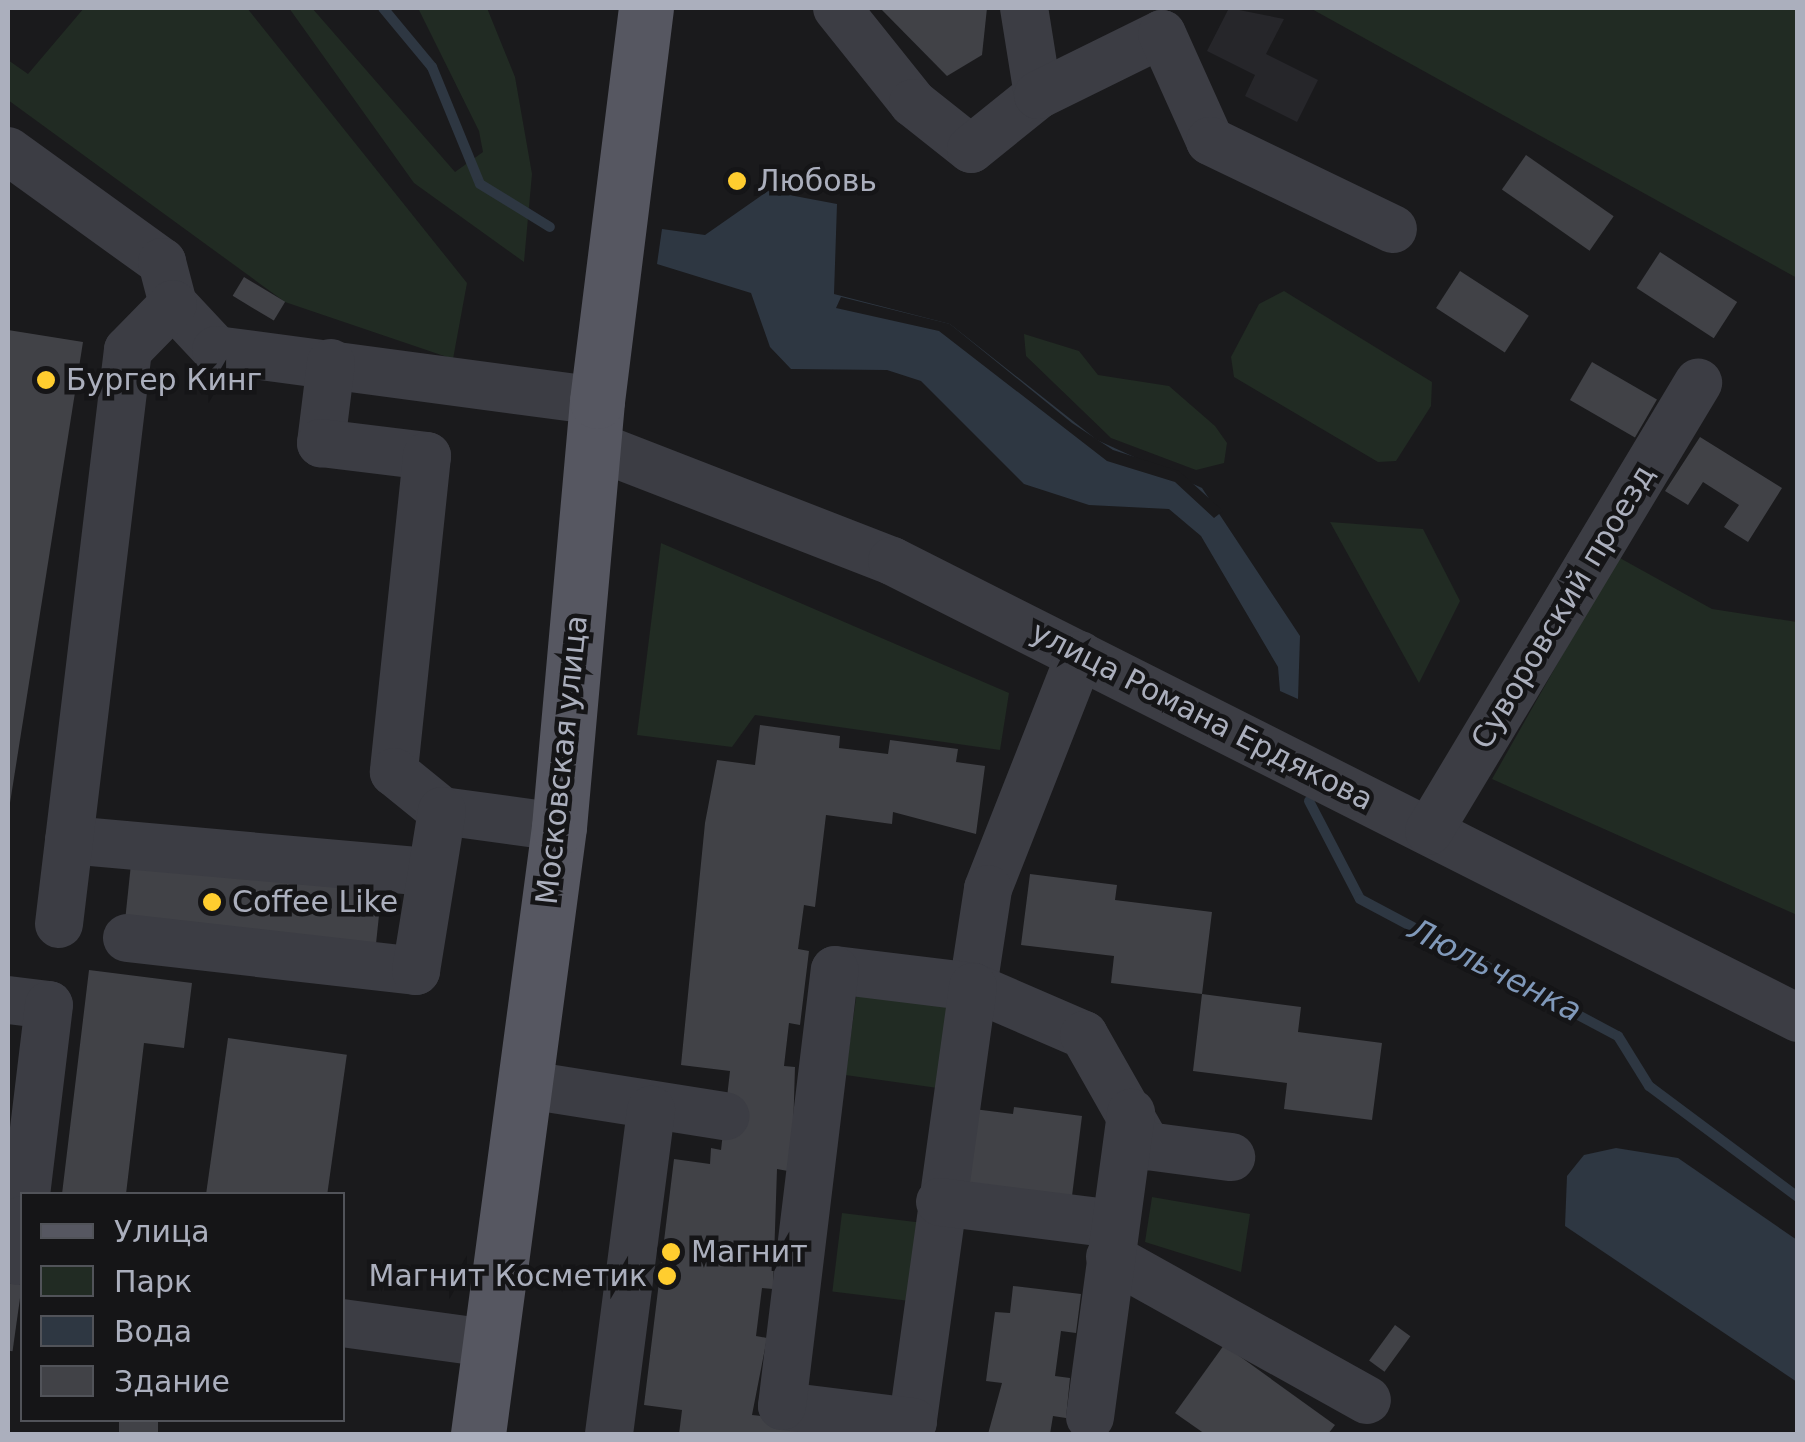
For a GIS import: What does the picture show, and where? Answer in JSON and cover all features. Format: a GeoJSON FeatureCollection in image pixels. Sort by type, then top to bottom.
{"type":"FeatureCollection","features":[{"type":"Feature","properties":{"kind":"main road","name":"Московская улица"},"geometry":{"type":"LineString","coordinates":[[625,8],[636,84]]}},
{"type":"Feature","properties":{"kind":"main road","name":"Московская улица"},"geometry":{"type":"LineString","coordinates":[[478,1434],[559,826],[595,423],[646,8]]}},
{"type":"Feature","properties":{"kind":"street"},"geometry":{"type":"LineString","coordinates":[[838,8],[913,103],[972,149],[1038,95],[1168,21],[1210,141],[1393,229]]}},
{"type":"Feature","properties":{"kind":"street"},"geometry":{"type":"LineString","coordinates":[[1024,8],[1038,95]]}},
{"type":"Feature","properties":{"kind":"street"},"geometry":{"type":"LineString","coordinates":[[8,151],[162,262],[173,304],[128,350],[59,924]]}},
{"type":"Feature","properties":{"kind":"street","name":"улица Романа Ердякова"},"geometry":{"type":"LineString","coordinates":[[173,304],[216,350],[332,363],[595,423],[892,561],[1798,1018]]}},
{"type":"Feature","properties":{"kind":"street"},"geometry":{"type":"LineString","coordinates":[[332,363],[320,442],[427,456],[394,772],[442,811],[559,826]]}},
{"type":"Feature","properties":{"kind":"street","name":"Суворовский проезд"},"geometry":{"type":"LineString","coordinates":[[1429,830],[1698,383]]}},
{"type":"Feature","properties":{"kind":"street"},"geometry":{"type":"LineString","coordinates":[[1080,655],[988,889],[973,988],[940,1202],[913,1422],[782,1406],[835,970],[973,988],[1084,1035],[1147,1146],[1230,1156]]}},
{"type":"Feature","properties":{"kind":"street"},"geometry":{"type":"LineString","coordinates":[[127,938],[416,971],[442,811]]}},
{"type":"Feature","properties":{"kind":"street"},"geometry":{"type":"LineString","coordinates":[[69,840],[432,872]]}},
{"type":"Feature","properties":{"kind":"street"},"geometry":{"type":"LineString","coordinates":[[8,1000],[48,1005],[26,1192]]}},
{"type":"Feature","properties":{"kind":"street"},"geometry":{"type":"LineString","coordinates":[[522,1084],[652,1110],[725,1116]]}},
{"type":"Feature","properties":{"kind":"street"},"geometry":{"type":"LineString","coordinates":[[609,1434],[652,1110]]}},
{"type":"Feature","properties":{"kind":"street"},"geometry":{"type":"LineString","coordinates":[[1090,1417],[1131,1113]]}},
{"type":"Feature","properties":{"kind":"street"},"geometry":{"type":"LineString","coordinates":[[940,1202],[1112,1240],[1367,1400]]}},
{"type":"Feature","properties":{"kind":"street"},"geometry":{"type":"LineString","coordinates":[[345,1323],[488,1343]]}},
{"type":"Feature","properties":{"kind":"shaded area"},"geometry":{"type":"Polygon","coordinates":[[[1229,8],[1284,19],[1266,54],[1318,80],[1297,122],[1245,96],[1255,75],[1207,51],[1229,8]]]}},
{"type":"Feature","properties":{"kind":"green space"},"geometry":{"type":"Polygon","coordinates":[[[84,8],[247,8],[467,283],[453,359],[285,302],[8,100],[8,60],[28,74],[84,8]]]}},
{"type":"Feature","properties":{"kind":"green space"},"geometry":{"type":"Polygon","coordinates":[[[289,8],[312,8],[455,172],[483,152],[479,131],[418,8],[487,8],[515,77],[532,174],[524,262],[414,183],[289,8]]]}},
{"type":"Feature","properties":{"kind":"green space"},"geometry":{"type":"Polygon","coordinates":[[[1310,8],[1797,8],[1797,278],[1310,8]]]}},
{"type":"Feature","properties":{"kind":"green space"},"geometry":{"type":"Polygon","coordinates":[[[1284,291],[1432,382],[1431,406],[1396,461],[1378,462],[1234,377],[1231,357],[1259,304],[1284,291]]]}},
{"type":"Feature","properties":{"kind":"green space"},"geometry":{"type":"Polygon","coordinates":[[[1024,334],[1079,351],[1098,375],[1169,386],[1215,426],[1227,443],[1224,463],[1196,470],[1111,438],[1026,356],[1024,334]]]}},
{"type":"Feature","properties":{"kind":"green space"},"geometry":{"type":"Polygon","coordinates":[[[1330,522],[1423,529],[1460,601],[1419,683],[1330,522]]]}},
{"type":"Feature","properties":{"kind":"green space"},"geometry":{"type":"Polygon","coordinates":[[[661,543],[1009,693],[1000,750],[755,715],[732,747],[637,735],[661,543]]]}},
{"type":"Feature","properties":{"kind":"green space"},"geometry":{"type":"Polygon","coordinates":[[[1618,557],[1712,609],[1797,622],[1797,915],[1492,779],[1618,557]]]}},
{"type":"Feature","properties":{"kind":"green space"},"geometry":{"type":"Polygon","coordinates":[[[859,977],[957,991],[943,1089],[845,1075],[859,977]]]}},
{"type":"Feature","properties":{"kind":"green space"},"geometry":{"type":"Polygon","coordinates":[[[1152,1197],[1250,1214],[1241,1272],[1145,1242],[1152,1197]]]}},
{"type":"Feature","properties":{"kind":"green space"},"geometry":{"type":"Polygon","coordinates":[[[842,1213],[919,1223],[910,1301],[832,1291],[842,1213]]]}},
{"type":"Feature","properties":{"kind":"water"},"geometry":{"type":"Polygon","coordinates":[[[768,191],[837,204],[834,294],[950,324],[1097,440],[1202,488],[1300,636],[1298,699],[1280,691],[1278,667],[1201,536],[1169,509],[1089,505],[1024,484],[921,381],[887,370],[791,369],[770,347],[751,293],[657,264],[662,229],[705,235],[768,191]]]}},
{"type":"Feature","properties":{"kind":"water"},"geometry":{"type":"Polygon","coordinates":[[[1616,1148],[1678,1158],[1797,1240],[1797,1382],[1565,1226],[1567,1176],[1584,1155],[1616,1148]]]}},
{"type":"Feature","properties":{"kind":"pier"},"geometry":{"type":"Polygon","coordinates":[[[841,297],[950,324],[1072,423],[1113,450],[1179,471],[1223,511],[1214,518],[1175,482],[1107,461],[939,331],[836,308],[841,297]]]}},
{"type":"Feature","properties":{"kind":"building"},"geometry":{"type":"Polygon","coordinates":[[[880,8],[987,8],[982,55],[947,76],[880,8]]]}},
{"type":"Feature","properties":{"kind":"building"},"geometry":{"type":"Polygon","coordinates":[[[1526,155],[1614,216],[1590,251],[1502,189],[1526,155]]]}},
{"type":"Feature","properties":{"kind":"building"},"geometry":{"type":"Polygon","coordinates":[[[1660,252],[1737,302],[1714,338],[1637,288],[1660,252]]]}},
{"type":"Feature","properties":{"kind":"building"},"geometry":{"type":"Polygon","coordinates":[[[1460,271],[1529,316],[1505,353],[1436,308],[1460,271]]]}},
{"type":"Feature","properties":{"kind":"building"},"geometry":{"type":"Polygon","coordinates":[[[244,277],[285,302],[274,321],[233,296],[244,277]]]}},
{"type":"Feature","properties":{"kind":"building"},"geometry":{"type":"Polygon","coordinates":[[[8,330],[83,342],[10,803],[8,803],[8,330]]]}},
{"type":"Feature","properties":{"kind":"building"},"geometry":{"type":"Polygon","coordinates":[[[1592,362],[1657,400],[1635,438],[1570,400],[1592,362]]]}},
{"type":"Feature","properties":{"kind":"building"},"geometry":{"type":"Polygon","coordinates":[[[1700,437],[1782,488],[1748,542],[1724,527],[1739,505],[1703,482],[1688,505],[1665,491],[1700,437]]]}},
{"type":"Feature","properties":{"kind":"building"},"geometry":{"type":"Polygon","coordinates":[[[760,725],[840,736],[839,748],[888,754],[890,740],[958,749],[956,762],[985,766],[976,834],[893,812],[892,824],[826,815],[815,907],[804,905],[798,949],[809,951],[800,1025],[789,1023],[784,1066],[795,1067],[793,1133],[788,1171],[777,1169],[773,1289],[762,1288],[756,1336],[767,1338],[752,1415],[943,1434],[679,1434],[682,1410],[644,1405],[674,1159],[710,1164],[711,1148],[721,1150],[730,1071],[681,1065],[705,823],[717,760],[755,765],[760,725]]]}},
{"type":"Feature","properties":{"kind":"building"},"geometry":{"type":"Polygon","coordinates":[[[131,864],[382,890],[375,951],[125,925],[131,864]]]}},
{"type":"Feature","properties":{"kind":"building"},"geometry":{"type":"Polygon","coordinates":[[[1030,874],[1117,885],[1115,900],[1212,912],[1202,994],[1111,983],[1114,956],[1021,945],[1030,874]]]}},
{"type":"Feature","properties":{"kind":"building"},"geometry":{"type":"Polygon","coordinates":[[[89,970],[192,983],[184,1048],[144,1043],[126,1192],[62,1192],[89,970]]]}},
{"type":"Feature","properties":{"kind":"building"},"geometry":{"type":"Polygon","coordinates":[[[1202,994],[1301,1007],[1298,1032],[1382,1043],[1372,1120],[1284,1109],[1287,1083],[1193,1071],[1202,994]]]}},
{"type":"Feature","properties":{"kind":"building"},"geometry":{"type":"Polygon","coordinates":[[[228,1038],[347,1055],[328,1192],[206,1192],[228,1038]]]}},
{"type":"Feature","properties":{"kind":"building"},"geometry":{"type":"Polygon","coordinates":[[[1014,1107],[1082,1116],[1070,1212],[954,1197],[966,1108],[1013,1114],[1014,1107]]]}},
{"type":"Feature","properties":{"kind":"building"},"geometry":{"type":"Polygon","coordinates":[[[8,1283],[20,1285],[13,1351],[8,1351],[8,1283]]]}},
{"type":"Feature","properties":{"kind":"building"},"geometry":{"type":"Polygon","coordinates":[[[1013,1286],[1081,1294],[1076,1333],[1061,1331],[1055,1376],[1070,1378],[1066,1418],[1053,1416],[1050,1434],[988,1434],[1002,1383],[986,1381],[995,1312],[1010,1313],[1013,1286]]]}},
{"type":"Feature","properties":{"kind":"building"},"geometry":{"type":"Polygon","coordinates":[[[1395,1325],[1410,1336],[1385,1372],[1369,1361],[1395,1325]]]}},
{"type":"Feature","properties":{"kind":"building"},"geometry":{"type":"Polygon","coordinates":[[[1224,1345],[1335,1425],[1328,1434],[1205,1434],[1175,1413],[1224,1345]]]}},
{"type":"Feature","properties":{"kind":"building"},"geometry":{"type":"Polygon","coordinates":[[[119,1422],[158,1422],[158,1434],[119,1434],[119,1422]]]}},
{"type":"Feature","properties":{"kind":"waterway","name":"Люльченка"},"geometry":{"type":"LineString","coordinates":[[383,8],[432,67],[480,184],[550,227]]}},
{"type":"Feature","properties":{"kind":"waterway","name":"Люльченка"},"geometry":{"type":"LineString","coordinates":[[1309,801],[1360,899],[1618,1036],[1649,1086],[1798,1197]]}},
{"type":"Feature","properties":{"kind":"place","name":"Любовь"},"geometry":{"type":"Point","coordinates":[737,181]}},
{"type":"Feature","properties":{"kind":"place","name":"Бургер Кинг"},"geometry":{"type":"Point","coordinates":[46,380]}},
{"type":"Feature","properties":{"kind":"place","name":"Coffee Like"},"geometry":{"type":"Point","coordinates":[212,902]}},
{"type":"Feature","properties":{"kind":"place","name":"Магнит"},"geometry":{"type":"Point","coordinates":[671,1252]}},
{"type":"Feature","properties":{"kind":"place","name":"Магнит Косметик"},"geometry":{"type":"Point","coordinates":[667,1276]}}]}
